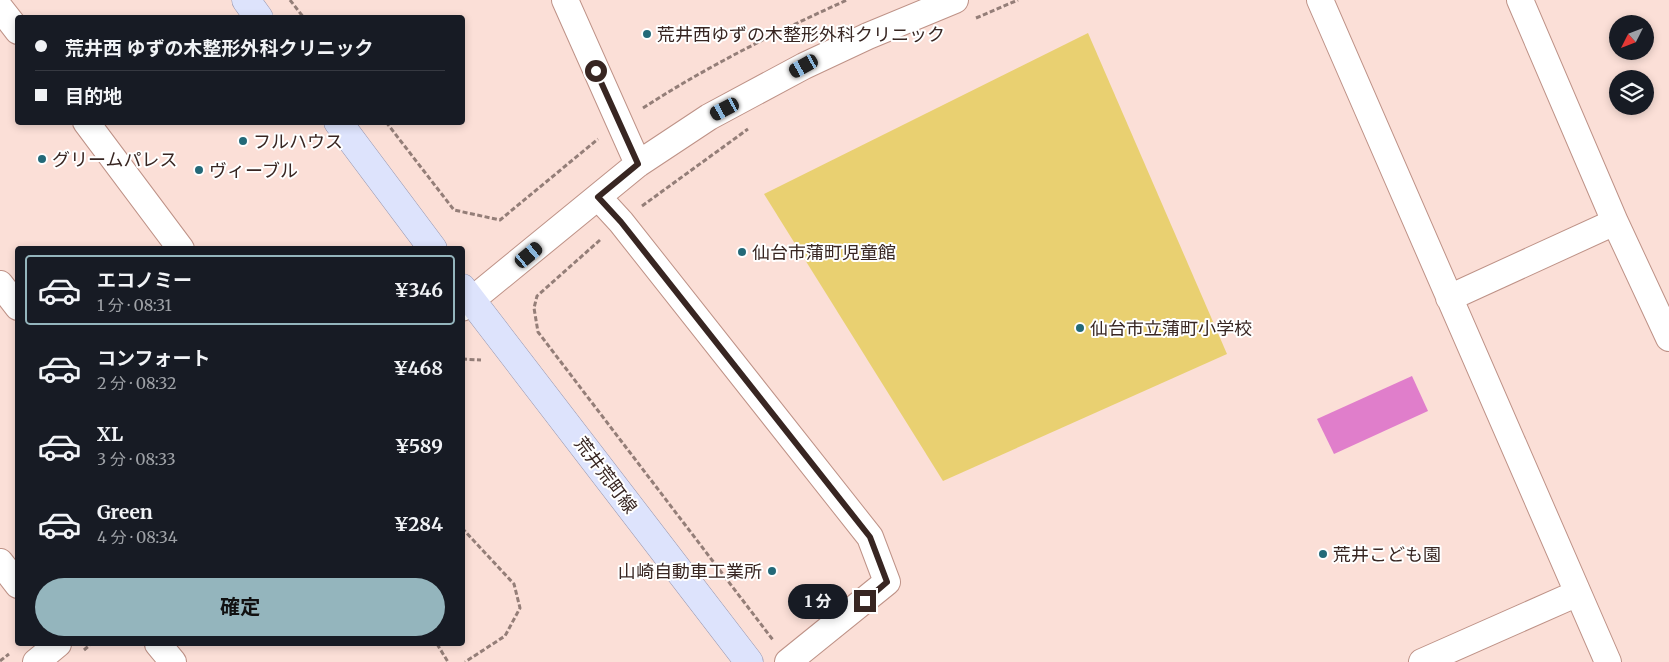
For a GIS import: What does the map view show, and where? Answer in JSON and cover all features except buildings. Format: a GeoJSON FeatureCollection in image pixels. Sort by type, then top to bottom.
{"type":"FeatureCollection","features":[{"type":"Feature","properties":{"kind":"main road"},"geometry":{"type":"LineString","coordinates":[[246,0],[258,15]]}},
{"type":"Feature","properties":{"kind":"main road"},"geometry":{"type":"LineString","coordinates":[[340,125],[431,246]]}},
{"type":"Feature","properties":{"kind":"main road","name":"荒井荒町線"},"geometry":{"type":"LineString","coordinates":[[466,299],[749,662]]}},
{"type":"Feature","properties":{"kind":"street"},"geometry":{"type":"LineString","coordinates":[[565,0],[638,164]]}},
{"type":"Feature","properties":{"kind":"street"},"geometry":{"type":"LineString","coordinates":[[1320,0],[1608,662]]}},
{"type":"Feature","properties":{"kind":"street"},"geometry":{"type":"LineString","coordinates":[[1520,0],[1615,222],[1669,338]]}},
{"type":"Feature","properties":{"kind":"street"},"geometry":{"type":"LineString","coordinates":[[466,299],[638,164],[709,117],[804,66],[940,3]]}},
{"type":"Feature","properties":{"kind":"street"},"geometry":{"type":"LineString","coordinates":[[0,8],[15,27]]}},
{"type":"Feature","properties":{"kind":"street"},"geometry":{"type":"LineString","coordinates":[[88,125],[179,246]]}},
{"type":"Feature","properties":{"kind":"street"},"geometry":{"type":"LineString","coordinates":[[598,197],[621,222],[870,537],[887,582],[789,662]]}},
{"type":"Feature","properties":{"kind":"street"},"geometry":{"type":"LineString","coordinates":[[1449,298],[1615,222]]}},
{"type":"Feature","properties":{"kind":"street"},"geometry":{"type":"LineString","coordinates":[[0,284],[15,303]]}},
{"type":"Feature","properties":{"kind":"street"},"geometry":{"type":"LineString","coordinates":[[0,562],[15,581]]}},
{"type":"Feature","properties":{"kind":"street"},"geometry":{"type":"LineString","coordinates":[[1426,661],[1578,593]]}},
{"type":"Feature","properties":{"kind":"street"},"geometry":{"type":"LineString","coordinates":[[36,662],[56,646]]}},
{"type":"Feature","properties":{"kind":"street"},"geometry":{"type":"LineString","coordinates":[[160,646],[173,662]]}},
{"type":"Feature","properties":{"kind":"path"},"geometry":{"type":"LineString","coordinates":[[290,0],[302,15]]}},
{"type":"Feature","properties":{"kind":"path"},"geometry":{"type":"LineString","coordinates":[[639,111],[727,57],[781,29],[847,0]]}},
{"type":"Feature","properties":{"kind":"path"},"geometry":{"type":"LineString","coordinates":[[974,19],[1018,0]]}},
{"type":"Feature","properties":{"kind":"path"},"geometry":{"type":"LineString","coordinates":[[388,125],[454,210],[500,220],[594,142]]}},
{"type":"Feature","properties":{"kind":"path"},"geometry":{"type":"LineString","coordinates":[[751,128],[660,190],[621,222],[537,296],[534,308],[538,332],[789,662]]}},
{"type":"Feature","properties":{"kind":"path"},"geometry":{"type":"LineString","coordinates":[[465,531],[514,584],[520,608],[505,636],[465,662]]}},
{"type":"Feature","properties":{"kind":"path"},"geometry":{"type":"LineString","coordinates":[[438,646],[448,662]]}},
{"type":"Feature","properties":{"kind":"shaded area"},"geometry":{"type":"Polygon","coordinates":[[[1088,33],[1227,354],[943,481],[764,194],[1088,33]]]}},
{"type":"Feature","properties":{"kind":"shaded area"},"geometry":{"type":"Polygon","coordinates":[[[1412,376],[1428,411],[1334,454],[1317,419],[1412,376]]]}},
{"type":"Feature","properties":{"kind":"place","name":"荒井西ゆずの木整形外科クリニック"},"geometry":{"type":"Point","coordinates":[647,34]}},
{"type":"Feature","properties":{"kind":"place","name":"フルハウス"},"geometry":{"type":"Point","coordinates":[243,141]}},
{"type":"Feature","properties":{"kind":"place","name":"グリームパレス"},"geometry":{"type":"Point","coordinates":[42,159]}},
{"type":"Feature","properties":{"kind":"place","name":"ヴィーブル"},"geometry":{"type":"Point","coordinates":[199,170]}},
{"type":"Feature","properties":{"kind":"place","name":"仙台市蒲町児童館"},"geometry":{"type":"Point","coordinates":[742,252]}},
{"type":"Feature","properties":{"kind":"place","name":"仙台市立蒲町小学校"},"geometry":{"type":"Point","coordinates":[1080,328]}},
{"type":"Feature","properties":{"kind":"place","name":"荒井こども園"},"geometry":{"type":"Point","coordinates":[1323,554]}},
{"type":"Feature","properties":{"kind":"place","name":"山崎自動車工業所"},"geometry":{"type":"Point","coordinates":[772,571]}},
{"type":"Feature","properties":{"kind":"route"},"geometry":{"type":"LineString","coordinates":[[596,71],[638,164],[598,197],[621,222],[870,537],[887,582],[865,601]]}}]}
